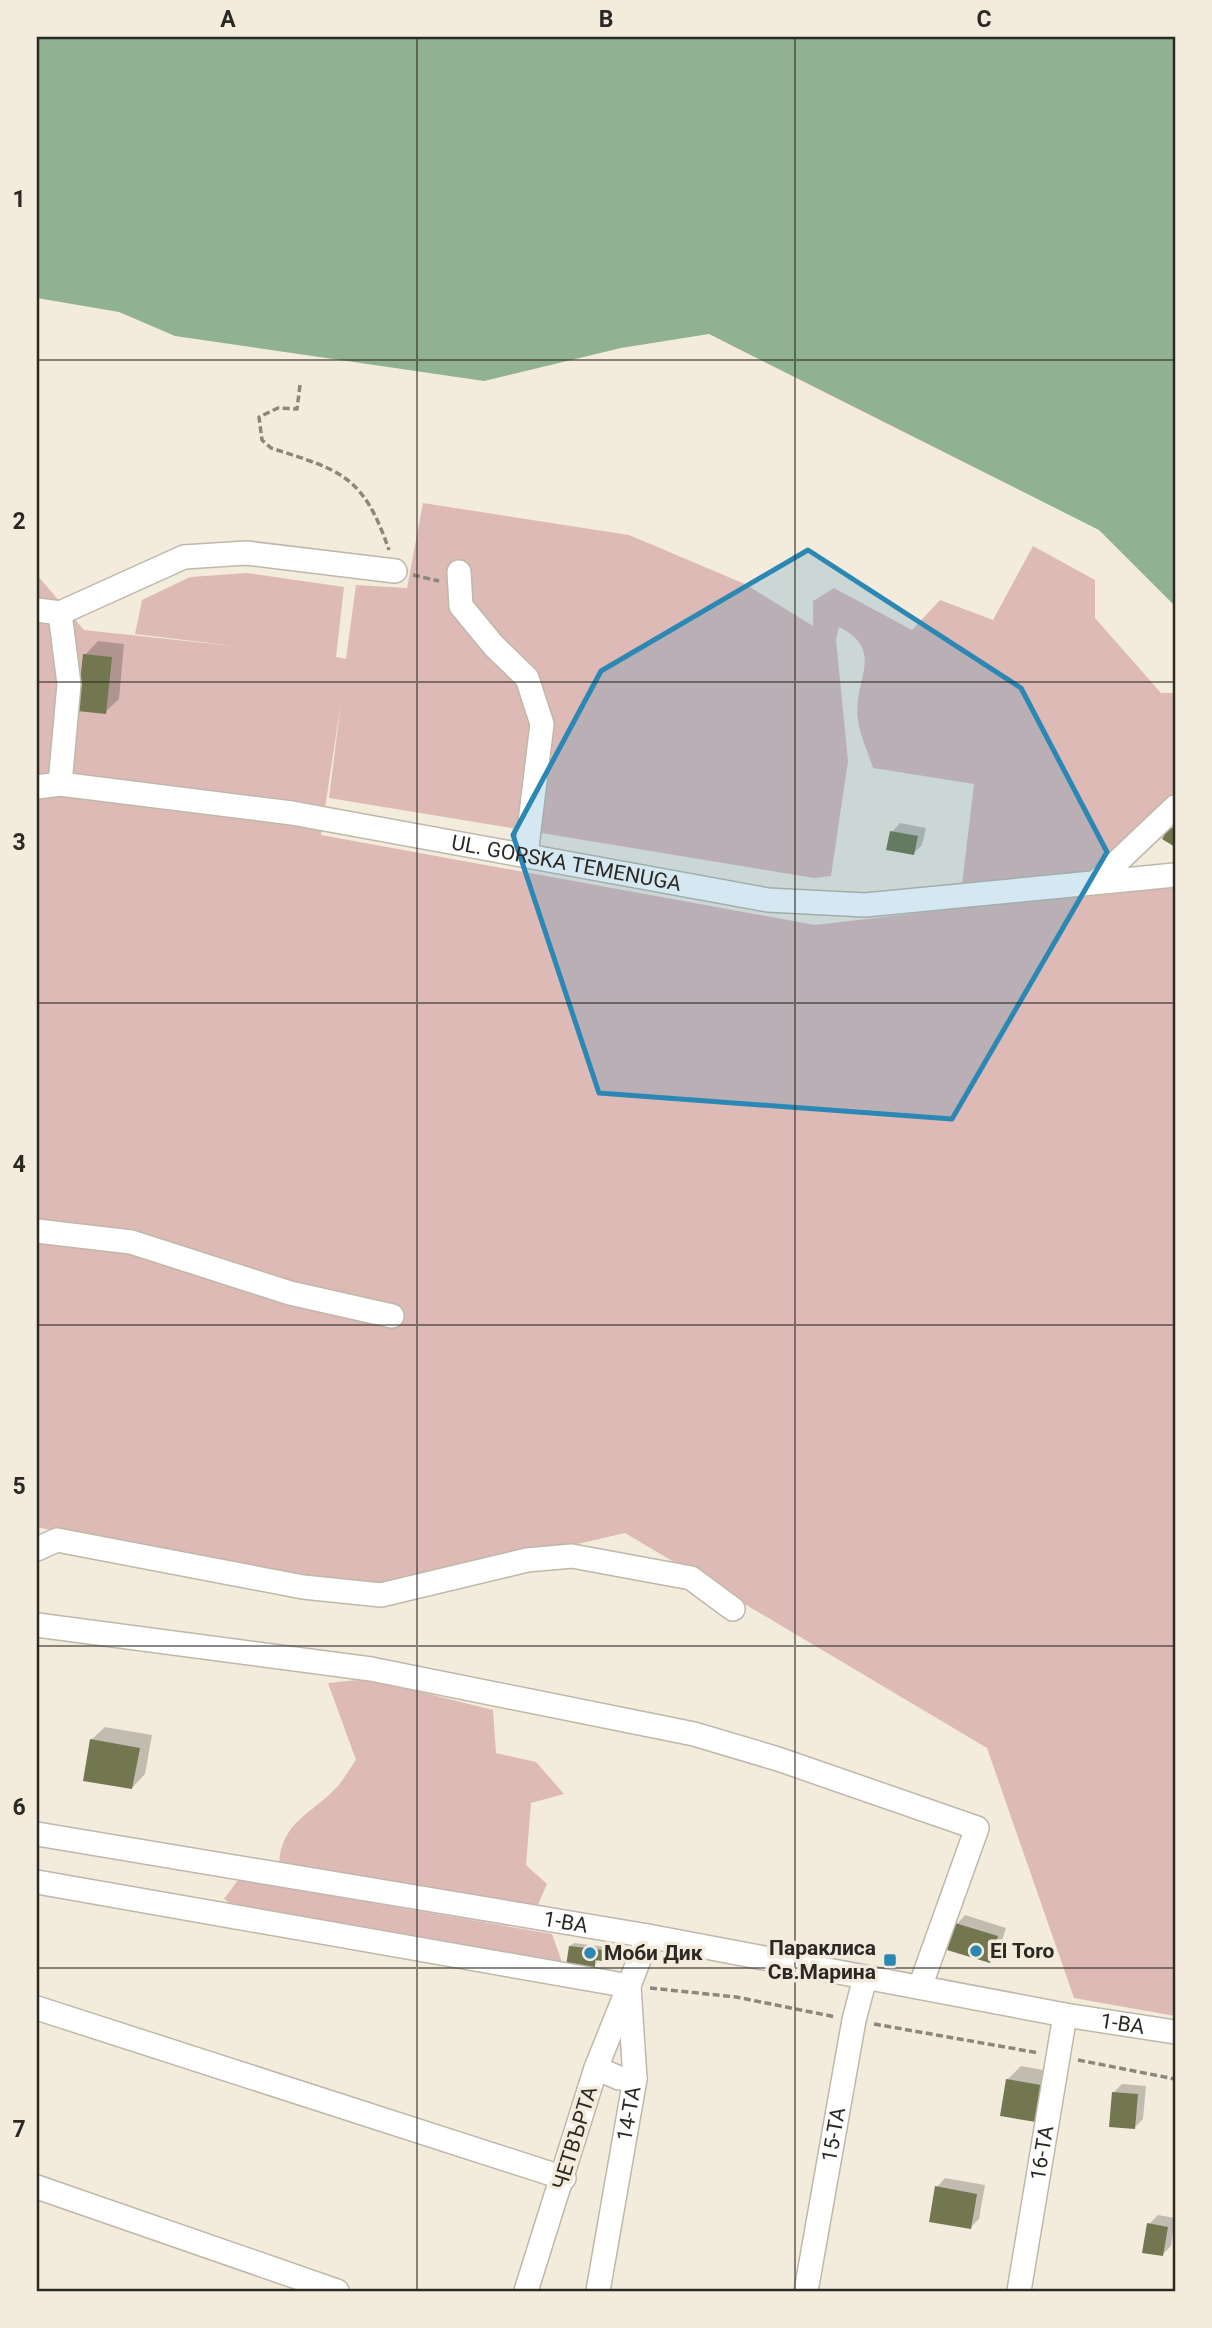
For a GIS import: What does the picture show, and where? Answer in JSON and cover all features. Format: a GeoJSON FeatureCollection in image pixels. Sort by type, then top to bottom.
{"type":"FeatureCollection","features":[{"type":"Feature","properties":{"kind":"street"},"geometry":{"type":"LineString","coordinates":[[37,610],[60,613],[184,558],[246,553],[396,571]]}},
{"type":"Feature","properties":{"kind":"street"},"geometry":{"type":"LineString","coordinates":[[459,578],[461,606],[494,646],[527,678],[542,724],[526,855]]}},
{"type":"Feature","properties":{"kind":"street"},"geometry":{"type":"LineString","coordinates":[[48,786],[69,684],[60,613]]}},
{"type":"Feature","properties":{"kind":"street","name":"UL. GORSKA TEMENUGA"},"geometry":{"type":"LineString","coordinates":[[48,786],[292,813],[768,900],[866,905],[1175,875]]}},
{"type":"Feature","properties":{"kind":"street"},"geometry":{"type":"LineString","coordinates":[[1097,881],[1175,807]]}},
{"type":"Feature","properties":{"kind":"street"},"geometry":{"type":"LineString","coordinates":[[37,1231],[131,1242],[290,1293],[392,1316]]}},
{"type":"Feature","properties":{"kind":"street"},"geometry":{"type":"LineString","coordinates":[[37,1549],[57,1540],[303,1587],[381,1595],[527,1560],[572,1556],[691,1578],[733,1609]]}},
{"type":"Feature","properties":{"kind":"street"},"geometry":{"type":"LineString","coordinates":[[37,1625],[371,1669],[694,1734],[778,1759],[977,1828],[920,1987]]}},
{"type":"Feature","properties":{"kind":"street","name":"1-ВА"},"geometry":{"type":"LineString","coordinates":[[37,1834],[648,1936],[864,1979],[1175,2032]]}},
{"type":"Feature","properties":{"kind":"street"},"geometry":{"type":"LineString","coordinates":[[37,1882],[629,1986]]}},
{"type":"Feature","properties":{"kind":"street","name":"14-ТА"},"geometry":{"type":"LineString","coordinates":[[598,2291],[635,2079],[629,1986],[648,1936]]}},
{"type":"Feature","properties":{"kind":"street","name":"15-ТА"},"geometry":{"type":"LineString","coordinates":[[806,2291],[854,2020],[864,1979]]}},
{"type":"Feature","properties":{"kind":"street","name":"ЧЕТВЪРТА"},"geometry":{"type":"LineString","coordinates":[[526,2291],[564,2178],[596,2068],[629,1986]]}},
{"type":"Feature","properties":{"kind":"street"},"geometry":{"type":"LineString","coordinates":[[37,2008],[564,2178]]}},
{"type":"Feature","properties":{"kind":"street","name":"16-ТА"},"geometry":{"type":"LineString","coordinates":[[1019,2291],[1065,2015]]}},
{"type":"Feature","properties":{"kind":"street"},"geometry":{"type":"LineString","coordinates":[[596,2068],[619,2078],[635,2079]]}},
{"type":"Feature","properties":{"kind":"street"},"geometry":{"type":"LineString","coordinates":[[37,2187],[337,2291]]}},
{"type":"Feature","properties":{"kind":"path"},"geometry":{"type":"LineString","coordinates":[[300,385],[297,408],[278,408],[259,416],[261,440],[271,448],[343,474],[357,486],[382,532]]}},
{"type":"Feature","properties":{"kind":"path"},"geometry":{"type":"LineString","coordinates":[[396,571],[459,578]]}},
{"type":"Feature","properties":{"kind":"path"},"geometry":{"type":"LineString","coordinates":[[629,1986],[736,1997],[1175,2079]]}},
{"type":"Feature","properties":{"kind":"highlighted area"},"geometry":{"type":"Polygon","coordinates":[[[808,550],[1021,688],[1107,852],[952,1119],[599,1093],[513,835],[601,671],[808,550]]]}},
{"type":"Feature","properties":{"kind":"shaded area"},"geometry":{"type":"Polygon","coordinates":[[[37,37],[1175,37],[1175,606],[1099,530],[709,334],[621,348],[484,381],[175,336],[119,312],[37,298],[37,37]]]}},
{"type":"Feature","properties":{"kind":"shaded area"},"geometry":{"type":"Polygon","coordinates":[[[423,503],[629,535],[745,584],[813,626],[813,601],[834,588],[912,630],[940,600],[993,620],[1033,546],[1095,580],[1095,618],[1161,693],[1175,693],[1175,796],[1138,826],[1091,872],[962,884],[974,784],[873,768],[858,720],[857,706],[865,657],[853,636],[839,627],[836,640],[848,761],[831,876],[814,878],[329,798],[341,702],[321,835],[815,925],[1175,883],[1175,2016],[1074,1998],[987,1748],[625,1533],[378,1590],[225,1567],[37,1527],[37,575],[84,630],[242,647],[135,634],[142,600],[190,577],[247,573],[344,587],[336,657],[346,659],[356,585],[407,588],[423,503]]]}},
{"type":"Feature","properties":{"kind":"shaded area"},"geometry":{"type":"Polygon","coordinates":[[[368,1679],[493,1710],[496,1753],[536,1762],[564,1794],[531,1803],[526,1865],[547,1884],[537,1907],[279,1863],[281,1849],[292,1828],[337,1787],[356,1760],[328,1683],[368,1679]]]}},
{"type":"Feature","properties":{"kind":"shaded area"},"geometry":{"type":"Polygon","coordinates":[[[238,1880],[552,1934],[563,1965],[236,1908],[224,1899],[238,1880]]]}},
{"type":"Feature","properties":{"kind":"building"},"geometry":{"type":"Polygon","coordinates":[[[83,654],[112,657],[106,714],[77,711],[83,654]]]}},
{"type":"Feature","properties":{"kind":"building"},"geometry":{"type":"Polygon","coordinates":[[[1170,826],[1175,830],[1175,847],[1162,839],[1170,826]]]}},
{"type":"Feature","properties":{"kind":"building"},"geometry":{"type":"Polygon","coordinates":[[[890,831],[918,836],[914,855],[886,850],[890,831]]]}},
{"type":"Feature","properties":{"kind":"building"},"geometry":{"type":"Polygon","coordinates":[[[90,1739],[140,1748],[132,1789],[83,1781],[90,1739]]]}},
{"type":"Feature","properties":{"kind":"building"},"geometry":{"type":"Polygon","coordinates":[[[955,1923],[998,1936],[990,1963],[947,1950],[955,1923]]]}},
{"type":"Feature","properties":{"kind":"building"},"geometry":{"type":"Polygon","coordinates":[[[569,1946],[603,1950],[602,1961],[595,1960],[595,1969],[566,1966],[569,1946]]]}},
{"type":"Feature","properties":{"kind":"building"},"geometry":{"type":"Polygon","coordinates":[[[1006,2079],[1047,2086],[1042,2123],[1000,2116],[1006,2079]]]}},
{"type":"Feature","properties":{"kind":"building"},"geometry":{"type":"Polygon","coordinates":[[[1112,2092],[1138,2094],[1135,2129],[1109,2127],[1112,2092]]]}},
{"type":"Feature","properties":{"kind":"building"},"geometry":{"type":"Polygon","coordinates":[[[935,2186],[977,2194],[971,2229],[929,2222],[935,2186]]]}},
{"type":"Feature","properties":{"kind":"building"},"geometry":{"type":"Polygon","coordinates":[[[1147,2223],[1168,2227],[1163,2256],[1142,2253],[1147,2223]]]}},
{"type":"Feature","properties":{"kind":"place","name":"El Toro"},"geometry":{"type":"Point","coordinates":[976,1951]}},
{"type":"Feature","properties":{"kind":"place","name":"Моби Дик"},"geometry":{"type":"Point","coordinates":[590,1953]}},
{"type":"Feature","properties":{"kind":"place","name":"Параклиса Св.Марина"},"geometry":{"type":"Point","coordinates":[890,1960]}}]}
